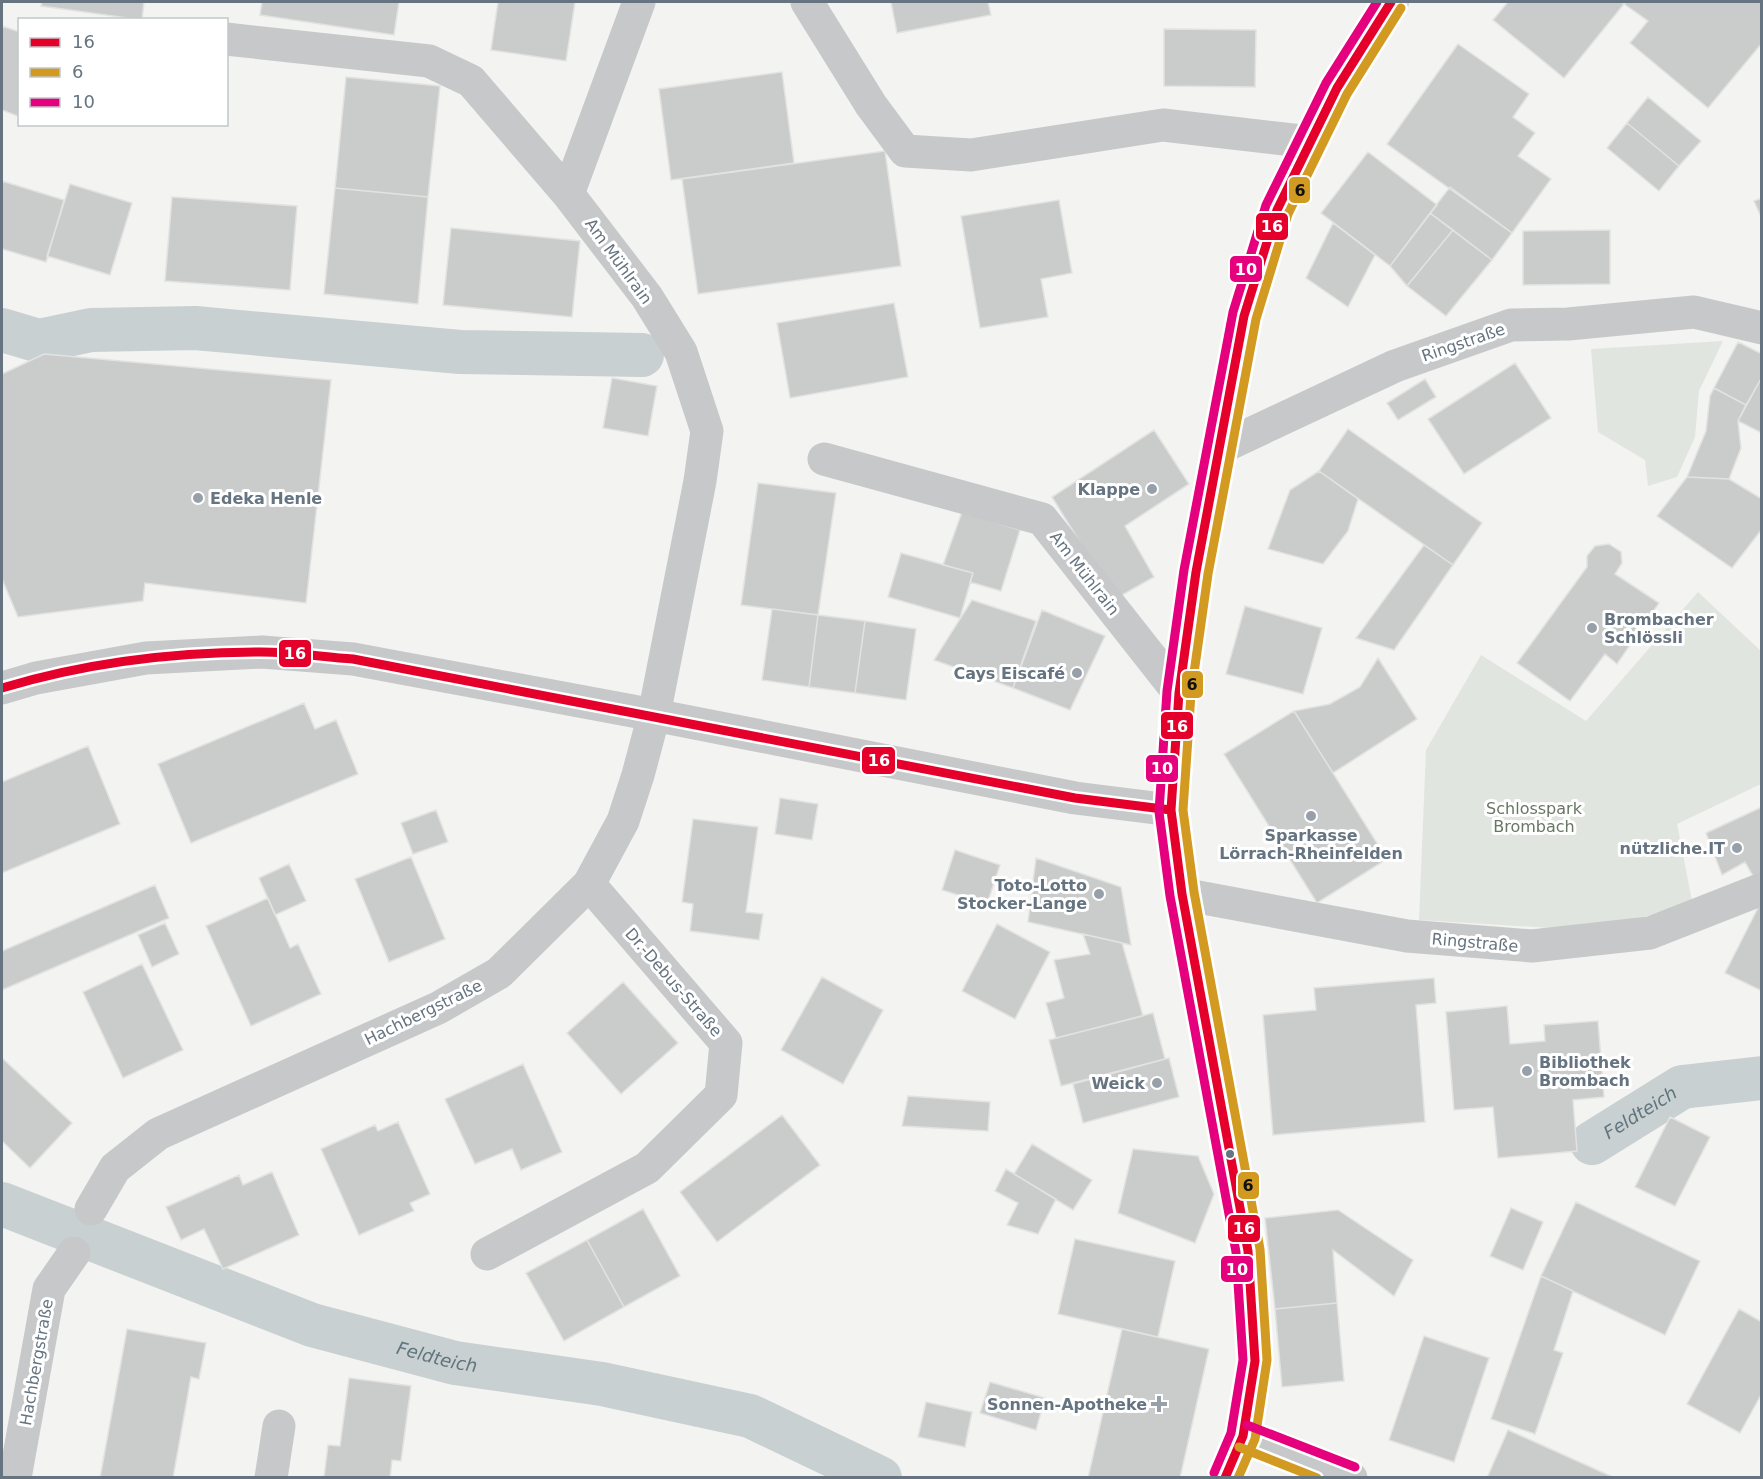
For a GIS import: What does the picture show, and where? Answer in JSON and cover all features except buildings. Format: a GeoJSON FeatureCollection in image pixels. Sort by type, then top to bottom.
{"type":"FeatureCollection","features":[{"type":"Feature","properties":{"kind":"main road"},"geometry":{"type":"LineString","coordinates":[[1225,1478],[1243,1436],[1255,1361],[1248,1251],[1182,894],[1171,810],[1179,693],[1196,572],[1244,316],[1277,210],[1337,88],[1391,2]]}},
{"type":"Feature","properties":{"kind":"street"},"geometry":{"type":"LineString","coordinates":[[568,194],[639,2]]}},
{"type":"Feature","properties":{"kind":"street"},"geometry":{"type":"LineString","coordinates":[[807,2],[871,105],[905,151],[971,155],[1164,125],[1310,142]]}},
{"type":"Feature","properties":{"kind":"street","name":"Am Mühlrain"},"geometry":{"type":"LineString","coordinates":[[228,39],[429,61],[471,81],[568,194],[646,297],[681,352],[706,431],[700,481],[654,715]]}},
{"type":"Feature","properties":{"kind":"street","name":"Ringstraße"},"geometry":{"type":"LineString","coordinates":[[1218,449],[1395,366],[1511,325],[1568,324],[1694,312],[1761,328]]}},
{"type":"Feature","properties":{"kind":"street","name":"Am Mühlrain"},"geometry":{"type":"LineString","coordinates":[[824,459],[1042,519],[1179,693]]}},
{"type":"Feature","properties":{"kind":"street"},"geometry":{"type":"LineString","coordinates":[[2,688],[36,678],[146,658],[262,652],[352,659],[654,715],[1075,798],[1171,810]]}},
{"type":"Feature","properties":{"kind":"street","name":"Hachbergstraße"},"geometry":{"type":"LineString","coordinates":[[91,1209],[115,1168],[158,1134],[438,1008],[499,973],[589,884],[623,821],[654,715]]}},
{"type":"Feature","properties":{"kind":"street","name":"Dr.-Debus-Straße"},"geometry":{"type":"LineString","coordinates":[[487,1254],[647,1168],[721,1095],[726,1043],[589,884]]}},
{"type":"Feature","properties":{"kind":"street","name":"Ringstraße"},"geometry":{"type":"LineString","coordinates":[[1182,894],[1407,936],[1532,946],[1650,933],[1761,889]]}},
{"type":"Feature","properties":{"kind":"street","name":"Hachbergstraße"},"geometry":{"type":"LineString","coordinates":[[15,1478],[49,1289],[74,1253]]}},
{"type":"Feature","properties":{"kind":"street"},"geometry":{"type":"LineString","coordinates":[[271,1478],[279,1426]]}},
{"type":"Feature","properties":{"kind":"street"},"geometry":{"type":"LineString","coordinates":[[1243,1436],[1351,1478]]}},
{"type":"Feature","properties":{"kind":"green space"},"geometry":{"type":"Polygon","coordinates":[[[1723,341],[1699,391],[1695,437],[1677,477],[1648,486],[1645,460],[1598,432],[1591,349],[1723,341]]]}},
{"type":"Feature","properties":{"kind":"green space","name":"Schlosspark Brombach"},"geometry":{"type":"Polygon","coordinates":[[[1698,592],[1761,651],[1761,784],[1677,824],[1693,906],[1584,930],[1419,920],[1426,750],[1481,655],[1586,721],[1698,592]]]}},
{"type":"Feature","properties":{"kind":"waterway"},"geometry":{"type":"LineString","coordinates":[[2,330],[39,341],[91,330],[195,328],[460,352],[642,355]]}},
{"type":"Feature","properties":{"kind":"waterway","name":"Feldteich"},"geometry":{"type":"LineString","coordinates":[[1592,1143],[1682,1087],[1762,1078]]}},
{"type":"Feature","properties":{"kind":"waterway","name":"Feldteich"},"geometry":{"type":"LineString","coordinates":[[2,1204],[312,1325],[455,1363],[602,1384],[750,1416],[880,1478]]}},
{"type":"Feature","properties":{"kind":"transit line","name":"10"},"geometry":{"type":"LineString","coordinates":[[1214,1473],[1231,1433],[1243,1360],[1236,1252],[1170,896],[1159,812],[1167,691],[1184,570],[1233,312],[1266,205],[1326,83],[1377,2]]}},
{"type":"Feature","properties":{"kind":"transit line","name":"16"},"geometry":{"type":"LineString","coordinates":[[1225,1478],[1243,1436],[1255,1361],[1248,1251],[1182,894],[1171,810],[1179,693],[1196,572],[1244,316],[1277,210],[1337,88],[1391,2]]}},
{"type":"Feature","properties":{"kind":"transit line","name":"6"},"geometry":{"type":"LineString","coordinates":[[1238,1478],[1255,1439],[1267,1360],[1260,1249],[1194,892],[1183,810],[1191,694],[1208,574],[1256,319],[1288,214],[1347,94],[1401,8]]}},
{"type":"Feature","properties":{"kind":"transit line","name":"16"},"geometry":{"type":"LineString","coordinates":[[2,688],[97,666],[196,654],[261,652],[353,659],[1075,798],[1171,810]]}},
{"type":"Feature","properties":{"kind":"transit line","name":"10"},"geometry":{"type":"LineString","coordinates":[[1247,1425],[1355,1467]]}},
{"type":"Feature","properties":{"kind":"transit line","name":"6"},"geometry":{"type":"LineString","coordinates":[[1239,1447],[1317,1478]]}},
{"type":"Feature","properties":{"kind":"place","name":"Klappe"},"geometry":{"type":"Point","coordinates":[1152,489]}},
{"type":"Feature","properties":{"kind":"place","name":"Edeka Henle"},"geometry":{"type":"Point","coordinates":[198,498]}},
{"type":"Feature","properties":{"kind":"place","name":"Brombacher Schlössli"},"geometry":{"type":"Point","coordinates":[1592,628]}},
{"type":"Feature","properties":{"kind":"place","name":"Cays Eiscafé"},"geometry":{"type":"Point","coordinates":[1077,673]}},
{"type":"Feature","properties":{"kind":"place","name":"Sparkasse Lörrach-Rheinfelden"},"geometry":{"type":"Point","coordinates":[1311,816]}},
{"type":"Feature","properties":{"kind":"place","name":"nützliche.IT"},"geometry":{"type":"Point","coordinates":[1737,848]}},
{"type":"Feature","properties":{"kind":"place","name":"Toto-Lotto Stocker-Lange"},"geometry":{"type":"Point","coordinates":[1099,894]}},
{"type":"Feature","properties":{"kind":"place","name":"Bibliothek Brombach"},"geometry":{"type":"Point","coordinates":[1527,1071]}},
{"type":"Feature","properties":{"kind":"place","name":"Weick"},"geometry":{"type":"Point","coordinates":[1157,1083]}},
{"type":"Feature","properties":{"kind":"place","name":"Sonnen-Apotheke"},"geometry":{"type":"Point","coordinates":[1159,1404]}}]}
